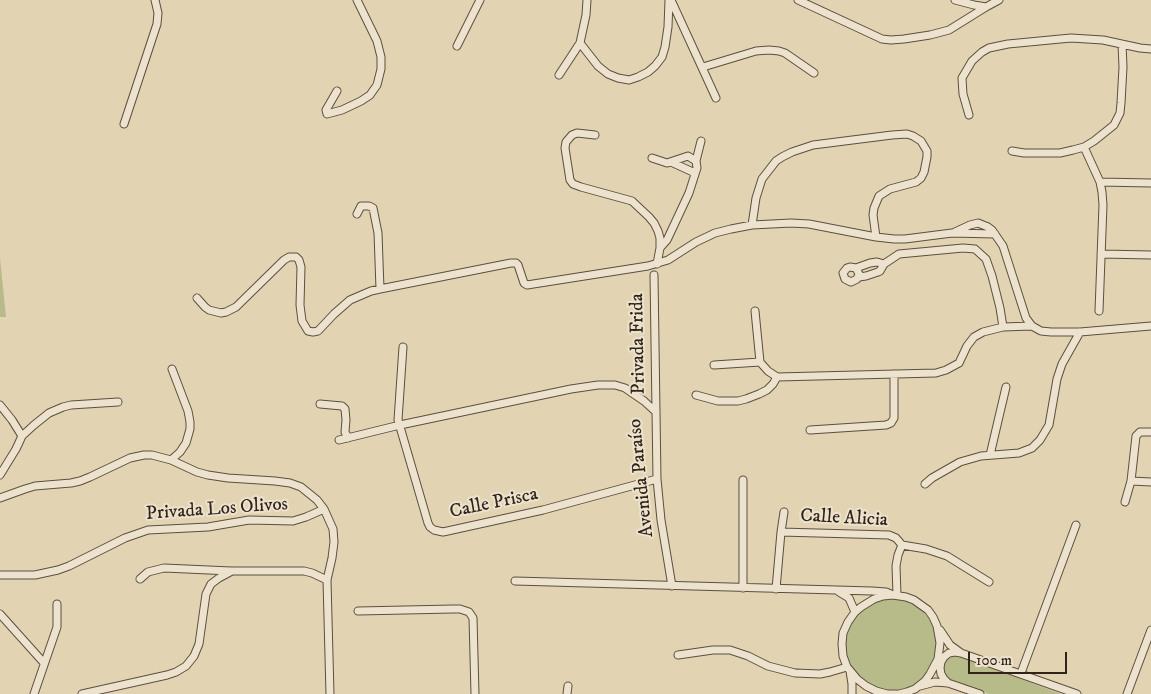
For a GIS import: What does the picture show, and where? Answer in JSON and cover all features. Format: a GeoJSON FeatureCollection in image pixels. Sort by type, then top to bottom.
{"type":"FeatureCollection","features":[{"type":"Feature","properties":{"kind":"street"},"geometry":{"type":"LineString","coordinates":[[124,124],[157,24],[158,13],[155,0]]}},
{"type":"Feature","properties":{"kind":"street"},"geometry":{"type":"LineString","coordinates":[[337,91],[326,110],[327,114],[342,110],[370,95],[377,85],[381,69],[381,57],[377,41],[357,0]]}},
{"type":"Feature","properties":{"kind":"street"},"geometry":{"type":"LineString","coordinates":[[457,46],[480,0]]}},
{"type":"Feature","properties":{"kind":"street"},"geometry":{"type":"LineString","coordinates":[[559,75],[580,43],[586,15],[586,0]]}},
{"type":"Feature","properties":{"kind":"street"},"geometry":{"type":"LineString","coordinates":[[580,43],[598,66],[608,74],[629,80],[638,78],[656,66],[662,57],[668,27],[670,0]]}},
{"type":"Feature","properties":{"kind":"street"},"geometry":{"type":"LineString","coordinates":[[670,0],[716,98]]}},
{"type":"Feature","properties":{"kind":"street"},"geometry":{"type":"LineString","coordinates":[[798,0],[882,38],[891,40],[930,35],[944,31],[999,0]]}},
{"type":"Feature","properties":{"kind":"street"},"geometry":{"type":"LineString","coordinates":[[955,0],[986,6]]}},
{"type":"Feature","properties":{"kind":"street"},"geometry":{"type":"LineString","coordinates":[[969,116],[963,94],[962,78],[972,61],[989,48],[1008,44],[1071,38],[1103,40],[1151,49]]}},
{"type":"Feature","properties":{"kind":"street"},"geometry":{"type":"LineString","coordinates":[[1012,151],[1060,153],[1084,147],[1114,125],[1120,113],[1123,85],[1122,44]]}},
{"type":"Feature","properties":{"kind":"street"},"geometry":{"type":"LineString","coordinates":[[703,67],[756,51],[770,50],[785,54],[814,73]]}},
{"type":"Feature","properties":{"kind":"street"},"geometry":{"type":"LineString","coordinates":[[595,135],[577,133],[572,135],[566,142],[569,178],[571,182],[581,187],[632,201],[639,206],[654,223],[658,231],[660,248],[655,265]]}},
{"type":"Feature","properties":{"kind":"street"},"geometry":{"type":"LineString","coordinates":[[752,226],[756,198],[762,180],[782,156],[813,145],[892,135],[907,134],[913,136],[921,141],[927,151],[924,172],[916,182],[890,189],[879,196],[873,215],[876,237]]}},
{"type":"Feature","properties":{"kind":"street"},"geometry":{"type":"LineString","coordinates":[[660,248],[667,240],[689,193],[697,168],[696,160],[701,141]]}},
{"type":"Feature","properties":{"kind":"street"},"geometry":{"type":"LineString","coordinates":[[1084,147],[1100,182],[1103,205],[1099,310]]}},
{"type":"Feature","properties":{"kind":"street"},"geometry":{"type":"LineString","coordinates":[[652,158],[667,163],[688,156],[696,160]]}},
{"type":"Feature","properties":{"kind":"street"},"geometry":{"type":"LineString","coordinates":[[671,162],[695,173]]}},
{"type":"Feature","properties":{"kind":"street"},"geometry":{"type":"LineString","coordinates":[[1100,182],[1151,183]]}},
{"type":"Feature","properties":{"kind":"street"},"geometry":{"type":"LineString","coordinates":[[356,214],[361,206],[373,208],[378,233],[380,289]]}},
{"type":"Feature","properties":{"kind":"street"},"geometry":{"type":"LineString","coordinates":[[197,298],[209,310],[221,313],[226,312],[236,307],[279,264],[293,256],[298,258],[300,263],[300,315],[308,331],[313,332],[318,331],[350,300],[380,289],[511,263],[518,265],[524,283],[527,285],[655,265],[668,260],[696,242],[731,228],[809,224],[876,237],[905,239],[952,233],[995,234],[1003,246],[1026,318],[1032,326],[1045,332],[1080,332],[1151,326]]}},
{"type":"Feature","properties":{"kind":"street"},"geometry":{"type":"LineString","coordinates":[[884,264],[877,262],[856,268],[847,268],[844,270],[844,276],[851,282],[857,280],[858,277],[878,272],[884,264],[899,254],[963,248],[975,249],[986,260],[992,276],[1003,327]]}},
{"type":"Feature","properties":{"kind":"street"},"geometry":{"type":"LineString","coordinates":[[1101,254],[1151,255]]}},
{"type":"Feature","properties":{"kind":"street"},"geometry":{"type":"LineString","coordinates":[[856,268],[858,277]]}},
{"type":"Feature","properties":{"kind":"street","name":"Privada Frida"},"geometry":{"type":"LineString","coordinates":[[654,275],[656,412]]}},
{"type":"Feature","properties":{"kind":"street"},"geometry":{"type":"LineString","coordinates":[[755,311],[760,362],[777,377],[942,372],[958,363],[967,346],[978,334],[994,328],[1032,326]]}},
{"type":"Feature","properties":{"kind":"street"},"geometry":{"type":"LineString","coordinates":[[924,484],[936,475],[971,458],[1019,453],[1032,448],[1040,440],[1051,418],[1057,379],[1062,364],[1080,332]]}},
{"type":"Feature","properties":{"kind":"street","name":"Calle Prisca"},"geometry":{"type":"LineString","coordinates":[[402,347],[398,420],[428,523],[432,529],[436,531],[449,530],[543,510],[657,479]]}},
{"type":"Feature","properties":{"kind":"street"},"geometry":{"type":"LineString","coordinates":[[714,365],[760,362]]}},
{"type":"Feature","properties":{"kind":"street"},"geometry":{"type":"LineString","coordinates":[[171,460],[186,443],[190,429],[188,412],[172,369]]}},
{"type":"Feature","properties":{"kind":"street"},"geometry":{"type":"LineString","coordinates":[[810,430],[886,425],[891,423],[894,418],[894,374]]}},
{"type":"Feature","properties":{"kind":"street"},"geometry":{"type":"LineString","coordinates":[[696,395],[718,401],[746,399],[766,390],[777,377]]}},
{"type":"Feature","properties":{"kind":"street","name":"Avenida Paraíso"},"geometry":{"type":"LineString","coordinates":[[339,440],[400,424],[571,389],[598,385],[624,388],[644,401],[656,412],[657,479],[661,520],[672,586]]}},
{"type":"Feature","properties":{"kind":"street"},"geometry":{"type":"LineString","coordinates":[[990,455],[1006,387]]}},
{"type":"Feature","properties":{"kind":"street"},"geometry":{"type":"LineString","coordinates":[[0,475],[14,454],[22,436],[49,413],[71,405],[118,402]]}},
{"type":"Feature","properties":{"kind":"street"},"geometry":{"type":"LineString","coordinates":[[320,404],[342,406],[345,409],[345,432],[348,438]]}},
{"type":"Feature","properties":{"kind":"street"},"geometry":{"type":"LineString","coordinates":[[0,405],[22,436]]}},
{"type":"Feature","properties":{"kind":"street"},"geometry":{"type":"LineString","coordinates":[[1125,502],[1131,481],[1136,436],[1140,432],[1151,432]]}},
{"type":"Feature","properties":{"kind":"street"},"geometry":{"type":"LineString","coordinates":[[0,498],[25,488],[80,481],[130,458],[152,455],[171,460],[208,476],[275,480],[301,487],[310,493],[324,509],[333,528],[334,542],[327,580],[330,694]]}},
{"type":"Feature","properties":{"kind":"street"},"geometry":{"type":"LineString","coordinates":[[743,480],[743,588]]}},
{"type":"Feature","properties":{"kind":"street"},"geometry":{"type":"LineString","coordinates":[[1131,481],[1151,482]]}},
{"type":"Feature","properties":{"kind":"street","name":"Privada Los Olivos"},"geometry":{"type":"LineString","coordinates":[[0,576],[35,574],[58,570],[70,566],[125,538],[148,530],[208,527],[249,520],[293,521],[324,509]]}},
{"type":"Feature","properties":{"kind":"street"},"geometry":{"type":"LineString","coordinates":[[776,589],[784,512]]}},
{"type":"Feature","properties":{"kind":"street"},"geometry":{"type":"LineString","coordinates":[[1021,673],[1076,525]]}},
{"type":"Feature","properties":{"kind":"street","name":"Calle Alicia"},"geometry":{"type":"LineString","coordinates":[[781,532],[889,534],[902,545],[926,549],[947,556],[989,582]]}},
{"type":"Feature","properties":{"kind":"street"},"geometry":{"type":"LineString","coordinates":[[895,595],[896,560],[902,545]]}},
{"type":"Feature","properties":{"kind":"street"},"geometry":{"type":"LineString","coordinates":[[140,579],[148,572],[164,568],[232,571],[295,570],[312,573],[327,580]]}},
{"type":"Feature","properties":{"kind":"street"},"geometry":{"type":"LineString","coordinates":[[82,694],[167,675],[186,666],[194,656],[199,644],[206,594],[211,584],[232,571]]}},
{"type":"Feature","properties":{"kind":"street"},"geometry":{"type":"LineString","coordinates":[[515,581],[882,592],[914,600],[922,604],[933,618],[946,641],[961,653]]}},
{"type":"Feature","properties":{"kind":"street"},"geometry":{"type":"LineString","coordinates":[[836,591],[849,598],[855,612]]}},
{"type":"Feature","properties":{"kind":"street"},"geometry":{"type":"LineString","coordinates":[[852,694],[849,669],[843,656],[843,633],[848,622],[861,607],[874,599],[895,595]]}},
{"type":"Feature","properties":{"kind":"street"},"geometry":{"type":"LineString","coordinates":[[34,694],[57,627],[57,604]]}},
{"type":"Feature","properties":{"kind":"street"},"geometry":{"type":"LineString","coordinates":[[358,611],[460,609],[469,612],[473,618],[475,694]]}},
{"type":"Feature","properties":{"kind":"street"},"geometry":{"type":"LineString","coordinates":[[0,614],[44,662]]}},
{"type":"Feature","properties":{"kind":"street"},"geometry":{"type":"LineString","coordinates":[[849,669],[857,679],[876,691],[897,694],[911,691],[919,686],[930,674],[938,659],[940,643],[937,626]]}},
{"type":"Feature","properties":{"kind":"street"},"geometry":{"type":"LineString","coordinates":[[1127,694],[1151,630]]}},
{"type":"Feature","properties":{"kind":"street"},"geometry":{"type":"LineString","coordinates":[[678,655],[713,650],[730,650],[768,666],[795,673],[820,674],[849,669]]}},
{"type":"Feature","properties":{"kind":"street"},"geometry":{"type":"LineString","coordinates":[[948,683],[941,674],[941,662],[949,653],[955,652],[1021,673],[1077,694]]}},
{"type":"Feature","properties":{"kind":"street"},"geometry":{"type":"LineString","coordinates":[[919,686],[935,682],[948,683],[980,694]]}},
{"type":"Feature","properties":{"kind":"street"},"geometry":{"type":"LineString","coordinates":[[567,694],[568,686]]}},
{"type":"Feature","properties":{"kind":"green space"},"geometry":{"type":"Polygon","coordinates":[[[0,258],[6,317],[0,317],[0,258]]]}},
{"type":"Feature","properties":{"kind":"green space"},"geometry":{"type":"Polygon","coordinates":[[[891,599],[908,603],[923,613],[933,628],[937,645],[933,662],[923,677],[908,687],[891,691],[874,687],[859,677],[849,662],[845,645],[849,628],[859,613],[874,603],[891,599]]]}},
{"type":"Feature","properties":{"kind":"green space"},"geometry":{"type":"Polygon","coordinates":[[[960,656],[1061,694],[989,694],[948,679],[944,675],[944,663],[948,658],[960,656]]]}}]}
